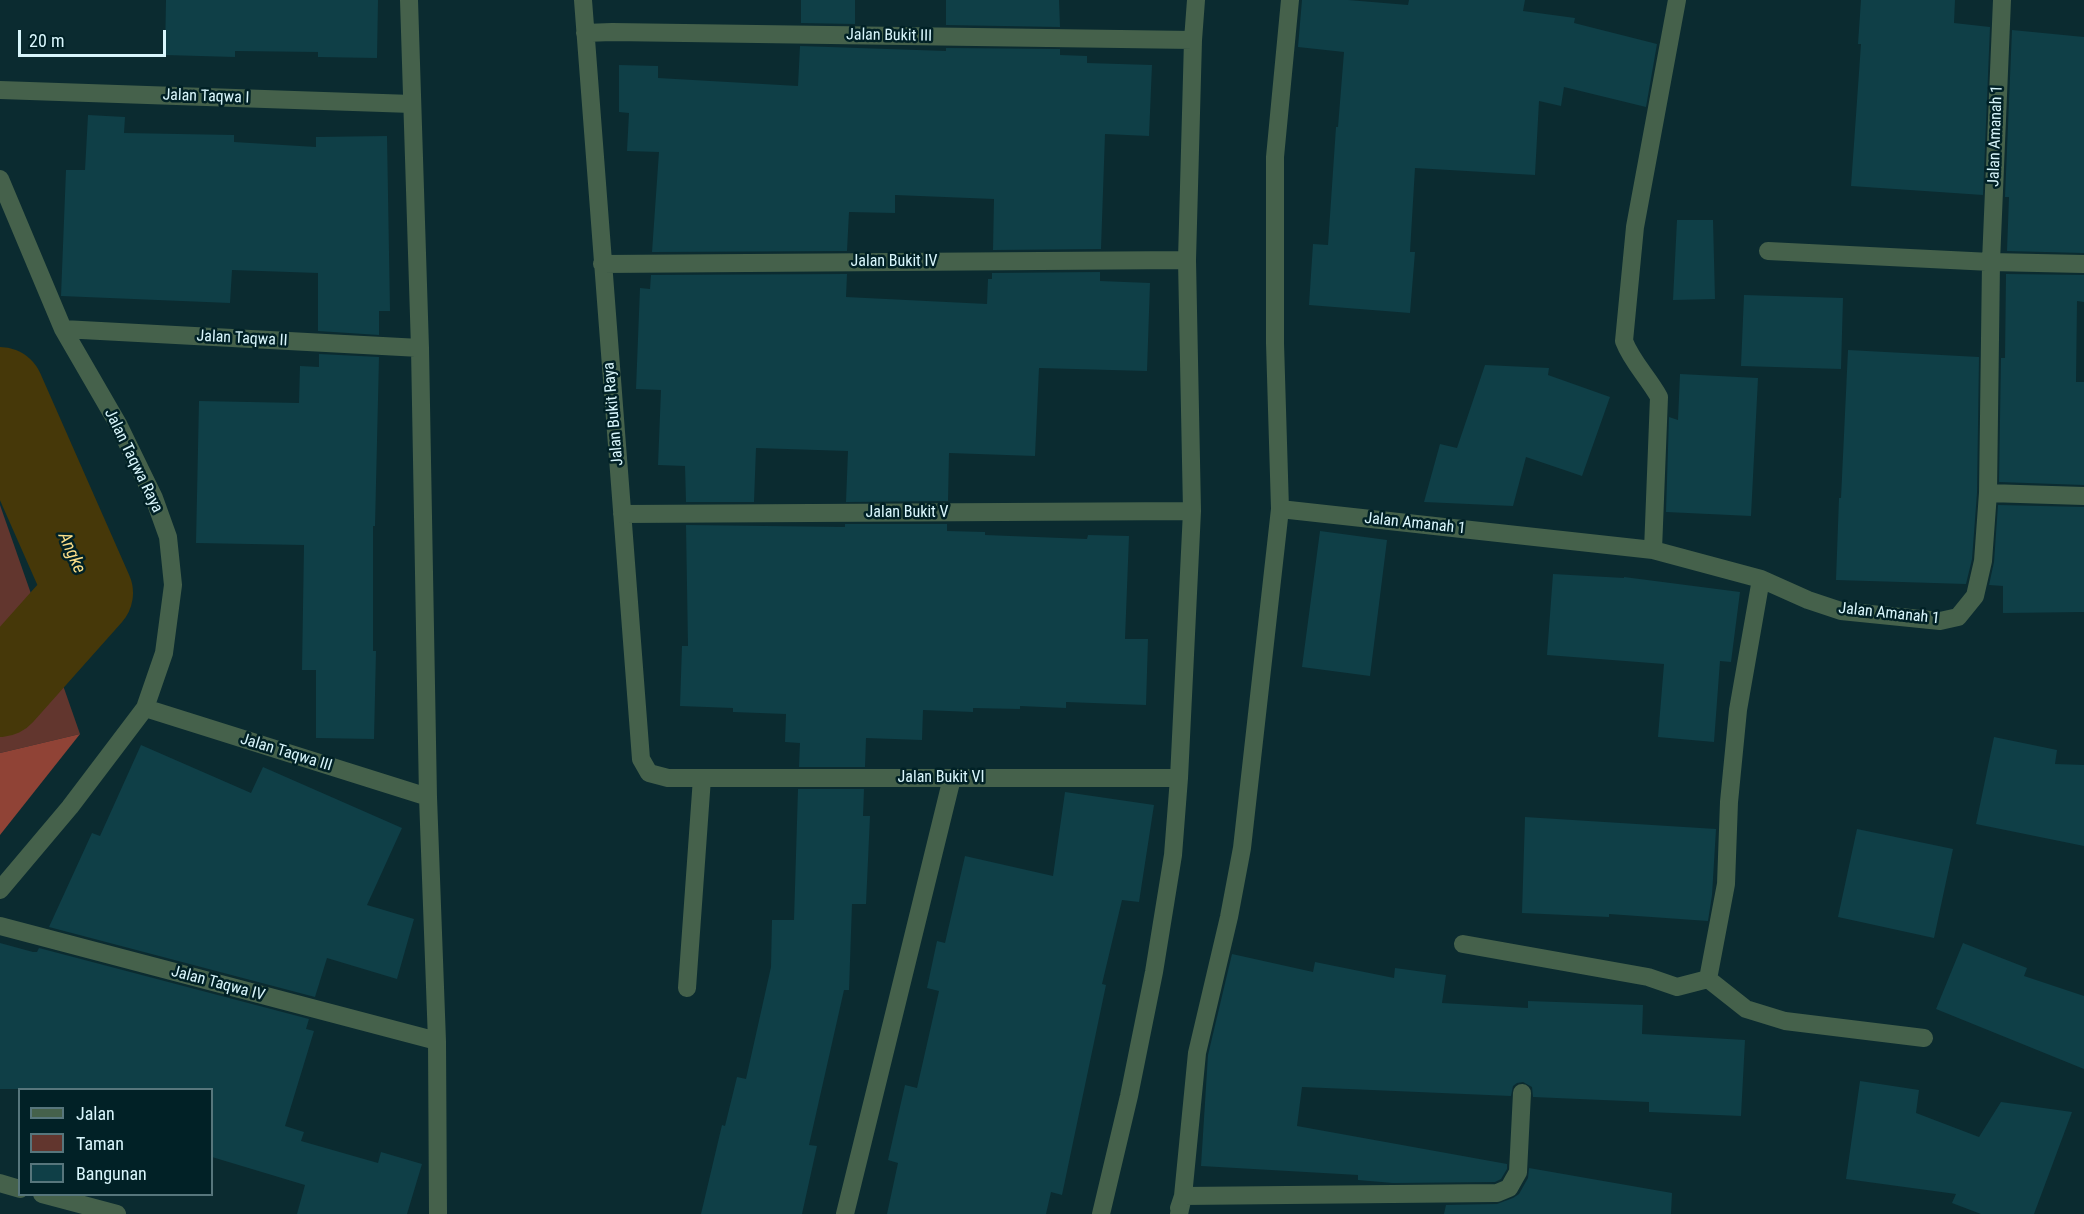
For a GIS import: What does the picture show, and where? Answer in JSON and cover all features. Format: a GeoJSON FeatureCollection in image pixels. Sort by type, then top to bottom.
{"type":"FeatureCollection","features":[{"type":"Feature","properties":{"kind":"street"},"geometry":{"type":"LineString","coordinates":[[409,0],[420,348],[428,797],[437,1041],[438,1214]]}},
{"type":"Feature","properties":{"kind":"street","name":"Jalan Bukit Raya"},"geometry":{"type":"LineString","coordinates":[[583,0],[641,759],[649,773],[668,778],[702,778]]}},
{"type":"Feature","properties":{"kind":"street"},"geometry":{"type":"LineString","coordinates":[[1101,1214],[1129,1096],[1154,972],[1173,855],[1192,511],[1186,260],[1193,40],[1197,0]]}},
{"type":"Feature","properties":{"kind":"street"},"geometry":{"type":"LineString","coordinates":[[1290,0],[1275,157],[1275,343],[1280,509],[1242,848],[1229,917],[1197,1053],[1179,1208],[1497,1193],[1509,1188],[1518,1172],[1522,1093]]}},
{"type":"Feature","properties":{"kind":"street"},"geometry":{"type":"LineString","coordinates":[[1653,550],[1659,397],[1647,377],[1631,358],[1624,341],[1635,227],[1677,0]]}},
{"type":"Feature","properties":{"kind":"street","name":"Jalan Amanah 1"},"geometry":{"type":"LineString","coordinates":[[1280,509],[1653,550],[1761,579],[1808,600],[1841,611],[1940,621],[1958,617],[1975,596],[1983,561],[1988,493],[1991,262],[2002,0]]}},
{"type":"Feature","properties":{"kind":"street","name":"Jalan Bukit III"},"geometry":{"type":"LineString","coordinates":[[585,33],[1193,40]]}},
{"type":"Feature","properties":{"kind":"street","name":"Jalan Taqwa I"},"geometry":{"type":"LineString","coordinates":[[0,90],[412,104]]}},
{"type":"Feature","properties":{"kind":"street","name":"Jalan Taqwa Raya"},"geometry":{"type":"LineString","coordinates":[[0,179],[63,329],[118,424],[154,498],[168,537],[173,585],[164,653],[145,708],[70,807],[0,890]]}},
{"type":"Feature","properties":{"kind":"street"},"geometry":{"type":"LineString","coordinates":[[1768,251],[1991,262],[2084,264]]}},
{"type":"Feature","properties":{"kind":"street","name":"Jalan Bukit IV"},"geometry":{"type":"LineString","coordinates":[[602,264],[1186,260]]}},
{"type":"Feature","properties":{"kind":"street","name":"Jalan Taqwa II"},"geometry":{"type":"LineString","coordinates":[[63,329],[420,348]]}},
{"type":"Feature","properties":{"kind":"street"},"geometry":{"type":"LineString","coordinates":[[1988,493],[2084,496]]}},
{"type":"Feature","properties":{"kind":"street","name":"Jalan Bukit V"},"geometry":{"type":"LineString","coordinates":[[622,514],[1192,511]]}},
{"type":"Feature","properties":{"kind":"street"},"geometry":{"type":"LineString","coordinates":[[1708,978],[1726,884],[1729,802],[1738,710],[1761,579]]}},
{"type":"Feature","properties":{"kind":"street","name":"Jalan Taqwa III"},"geometry":{"type":"LineString","coordinates":[[145,708],[428,797]]}},
{"type":"Feature","properties":{"kind":"street"},"geometry":{"type":"LineString","coordinates":[[687,988],[702,778]]}},
{"type":"Feature","properties":{"kind":"street","name":"Jalan Bukit VI"},"geometry":{"type":"LineString","coordinates":[[702,778],[1179,778]]}},
{"type":"Feature","properties":{"kind":"street"},"geometry":{"type":"LineString","coordinates":[[845,1214],[952,778]]}},
{"type":"Feature","properties":{"kind":"street","name":"Jalan Taqwa IV"},"geometry":{"type":"LineString","coordinates":[[0,926],[437,1041]]}},
{"type":"Feature","properties":{"kind":"street"},"geometry":{"type":"LineString","coordinates":[[1463,944],[1648,977],[1677,987],[1708,978]]}},
{"type":"Feature","properties":{"kind":"street"},"geometry":{"type":"LineString","coordinates":[[1708,978],[1746,1009],[1785,1021],[1924,1038]]}},
{"type":"Feature","properties":{"kind":"street"},"geometry":{"type":"LineString","coordinates":[[0,1183],[18,1188]]}},
{"type":"Feature","properties":{"kind":"street"},"geometry":{"type":"LineString","coordinates":[[50,1196],[117,1214]]}},
{"type":"Feature","properties":{"kind":"green space"},"geometry":{"type":"Polygon","coordinates":[[[0,505],[80,734],[0,753],[0,505]]]}},
{"type":"Feature","properties":{"kind":"shaded area"},"geometry":{"type":"Polygon","coordinates":[[[80,734],[0,835],[0,753],[80,734]]]}},
{"type":"Feature","properties":{"kind":"building"},"geometry":{"type":"Polygon","coordinates":[[[166,0],[378,0],[377,58],[318,57],[318,52],[235,51],[235,57],[165,55],[166,0]]]}},
{"type":"Feature","properties":{"kind":"building"},"geometry":{"type":"Polygon","coordinates":[[[801,0],[855,0],[855,24],[801,23],[801,0]]]}},
{"type":"Feature","properties":{"kind":"building"},"geometry":{"type":"Polygon","coordinates":[[[946,0],[1059,0],[1060,27],[946,25],[946,0]]]}},
{"type":"Feature","properties":{"kind":"building"},"geometry":{"type":"Polygon","coordinates":[[[1302,0],[1348,0],[1408,5],[1409,0],[1525,0],[1523,11],[1575,18],[1574,23],[1657,44],[1646,107],[1564,87],[1561,106],[1539,101],[1535,175],[1415,168],[1410,252],[1415,252],[1410,313],[1309,305],[1313,244],[1328,245],[1344,52],[1298,47],[1302,0]]]}},
{"type":"Feature","properties":{"kind":"building"},"geometry":{"type":"Polygon","coordinates":[[[1861,0],[1955,0],[1954,23],[1990,27],[1983,195],[1851,186],[1861,44],[1858,44],[1861,0]]]}},
{"type":"Feature","properties":{"kind":"building"},"geometry":{"type":"Polygon","coordinates":[[[2012,30],[2084,37],[2084,253],[2007,251],[2009,197],[2005,197],[2012,30]]]}},
{"type":"Feature","properties":{"kind":"building"},"geometry":{"type":"Polygon","coordinates":[[[800,46],[946,51],[946,48],[1060,49],[1060,55],[1087,56],[1087,63],[1152,65],[1149,136],[1105,134],[1101,249],[993,250],[994,199],[895,195],[895,213],[849,212],[847,251],[652,252],[659,152],[627,151],[629,113],[619,112],[619,65],[658,66],[658,78],[798,86],[800,46]]]}},
{"type":"Feature","properties":{"kind":"building"},"geometry":{"type":"Polygon","coordinates":[[[88,115],[125,117],[124,133],[234,135],[234,142],[316,147],[316,137],[387,136],[390,311],[379,311],[379,335],[318,331],[318,273],[232,270],[230,303],[61,296],[66,170],[85,170],[88,115]]]}},
{"type":"Feature","properties":{"kind":"building"},"geometry":{"type":"Polygon","coordinates":[[[1677,220],[1713,220],[1715,299],[1673,300],[1677,220]]]}},
{"type":"Feature","properties":{"kind":"building"},"geometry":{"type":"Polygon","coordinates":[[[1100,272],[1100,281],[1150,283],[1147,371],[1039,368],[1035,456],[949,453],[948,501],[846,502],[848,451],[756,448],[754,502],[686,502],[685,466],[658,465],[661,390],[636,389],[640,288],[650,289],[651,275],[847,274],[846,297],[987,304],[988,279],[992,279],[992,273],[1100,272]]]}},
{"type":"Feature","properties":{"kind":"building"},"geometry":{"type":"Polygon","coordinates":[[[2006,274],[2084,275],[2084,302],[2077,301],[2076,382],[2084,382],[2084,485],[1999,482],[2001,358],[2005,358],[2006,274]]]}},
{"type":"Feature","properties":{"kind":"building"},"geometry":{"type":"Polygon","coordinates":[[[1744,295],[1843,298],[1841,369],[1741,366],[1744,295]]]}},
{"type":"Feature","properties":{"kind":"building"},"geometry":{"type":"Polygon","coordinates":[[[1848,350],[1979,357],[1977,493],[1972,559],[1966,584],[1836,580],[1848,350]]]}},
{"type":"Feature","properties":{"kind":"building"},"geometry":{"type":"Polygon","coordinates":[[[319,354],[379,357],[375,526],[373,526],[373,651],[376,651],[374,739],[316,738],[316,670],[302,670],[304,545],[196,543],[199,401],[299,403],[300,366],[319,367],[319,354]]]}},
{"type":"Feature","properties":{"kind":"building"},"geometry":{"type":"Polygon","coordinates":[[[1485,365],[1549,368],[1548,375],[1610,397],[1582,476],[1526,457],[1513,506],[1424,502],[1440,444],[1457,448],[1485,365]]]}},
{"type":"Feature","properties":{"kind":"building"},"geometry":{"type":"Polygon","coordinates":[[[1680,374],[1758,378],[1751,516],[1666,512],[1669,417],[1678,420],[1680,374]]]}},
{"type":"Feature","properties":{"kind":"building"},"geometry":{"type":"Polygon","coordinates":[[[1998,505],[2084,507],[2084,612],[2003,613],[2003,586],[1989,585],[1994,562],[1998,505]]]}},
{"type":"Feature","properties":{"kind":"building"},"geometry":{"type":"Polygon","coordinates":[[[845,524],[947,524],[947,531],[985,532],[985,535],[1087,539],[1088,535],[1129,536],[1125,639],[1148,639],[1146,705],[1066,702],[1066,708],[1020,706],[1020,709],[973,708],[973,712],[923,710],[922,740],[866,738],[865,767],[799,767],[800,743],[785,742],[786,714],[733,712],[733,708],[680,706],[682,646],[688,646],[686,525],[845,527],[845,524]]]}},
{"type":"Feature","properties":{"kind":"building"},"geometry":{"type":"Polygon","coordinates":[[[1320,531],[1387,540],[1370,676],[1302,667],[1320,531]]]}},
{"type":"Feature","properties":{"kind":"building"},"geometry":{"type":"Polygon","coordinates":[[[1553,574],[1624,577],[1740,592],[1731,662],[1720,661],[1714,742],[1658,737],[1664,664],[1547,655],[1553,574]]]}},
{"type":"Feature","properties":{"kind":"building"},"geometry":{"type":"Polygon","coordinates":[[[1994,737],[2057,750],[2055,764],[2084,765],[2084,846],[1976,824],[1994,737]]]}},
{"type":"Feature","properties":{"kind":"building"},"geometry":{"type":"Polygon","coordinates":[[[141,745],[251,793],[263,767],[402,828],[367,905],[414,919],[397,979],[327,958],[315,997],[49,927],[92,833],[100,836],[141,745]]]}},
{"type":"Feature","properties":{"kind":"building"},"geometry":{"type":"Polygon","coordinates":[[[798,789],[864,789],[863,816],[870,816],[866,904],[852,904],[849,990],[844,990],[809,1145],[817,1146],[802,1214],[701,1214],[722,1125],[725,1126],[737,1077],[746,1079],[771,967],[772,920],[794,920],[798,789]]]}},
{"type":"Feature","properties":{"kind":"building"},"geometry":{"type":"Polygon","coordinates":[[[1065,792],[1154,805],[1139,902],[1122,900],[1102,984],[1106,985],[1062,1195],[1051,1192],[1046,1214],[887,1214],[898,1163],[888,1160],[905,1085],[917,1088],[939,991],[927,988],[937,941],[945,943],[965,856],[1053,876],[1065,792]]]}},
{"type":"Feature","properties":{"kind":"building"},"geometry":{"type":"Polygon","coordinates":[[[1525,817],[1716,829],[1708,921],[1609,914],[1609,917],[1522,913],[1525,817]]]}},
{"type":"Feature","properties":{"kind":"building"},"geometry":{"type":"Polygon","coordinates":[[[1857,829],[1953,849],[1934,938],[1838,917],[1857,829]]]}},
{"type":"Feature","properties":{"kind":"building"},"geometry":{"type":"Polygon","coordinates":[[[0,943],[33,952],[37,952],[39,948],[309,1019],[306,1029],[314,1031],[285,1126],[304,1132],[301,1141],[378,1163],[381,1152],[422,1164],[407,1214],[297,1214],[305,1185],[213,1157],[213,1088],[0,1089],[0,943]]]}},
{"type":"Feature","properties":{"kind":"building"},"geometry":{"type":"Polygon","coordinates":[[[1963,943],[2027,968],[2024,976],[2084,996],[2084,1069],[1936,1009],[1963,943]]]}},
{"type":"Feature","properties":{"kind":"building"},"geometry":{"type":"Polygon","coordinates":[[[1232,954],[1313,972],[1315,962],[1394,978],[1395,968],[1446,975],[1442,1003],[1528,1008],[1528,1001],[1643,1005],[1642,1034],[1745,1040],[1741,1116],[1649,1112],[1649,1102],[1533,1097],[1532,1087],[1523,1082],[1513,1086],[1511,1096],[1302,1087],[1297,1126],[1507,1164],[1507,1169],[1501,1179],[1495,1182],[1393,1183],[1358,1180],[1358,1175],[1201,1166],[1208,1055],[1232,954]]]}},
{"type":"Feature","properties":{"kind":"building"},"geometry":{"type":"Polygon","coordinates":[[[1860,1081],[1919,1090],[1916,1113],[1979,1137],[2001,1102],[2072,1112],[2034,1214],[1981,1214],[1952,1203],[1956,1194],[1846,1179],[1860,1081]]]}},
{"type":"Feature","properties":{"kind":"building"},"geometry":{"type":"Polygon","coordinates":[[[1529,1168],[1672,1193],[1671,1214],[1444,1214],[1446,1205],[1497,1204],[1513,1198],[1519,1194],[1528,1178],[1529,1168]]]}},
{"type":"Feature","properties":{"kind":"waterway","name":"Angke"},"geometry":{"type":"LineString","coordinates":[[0,391],[89,593],[0,693]]}}]}
